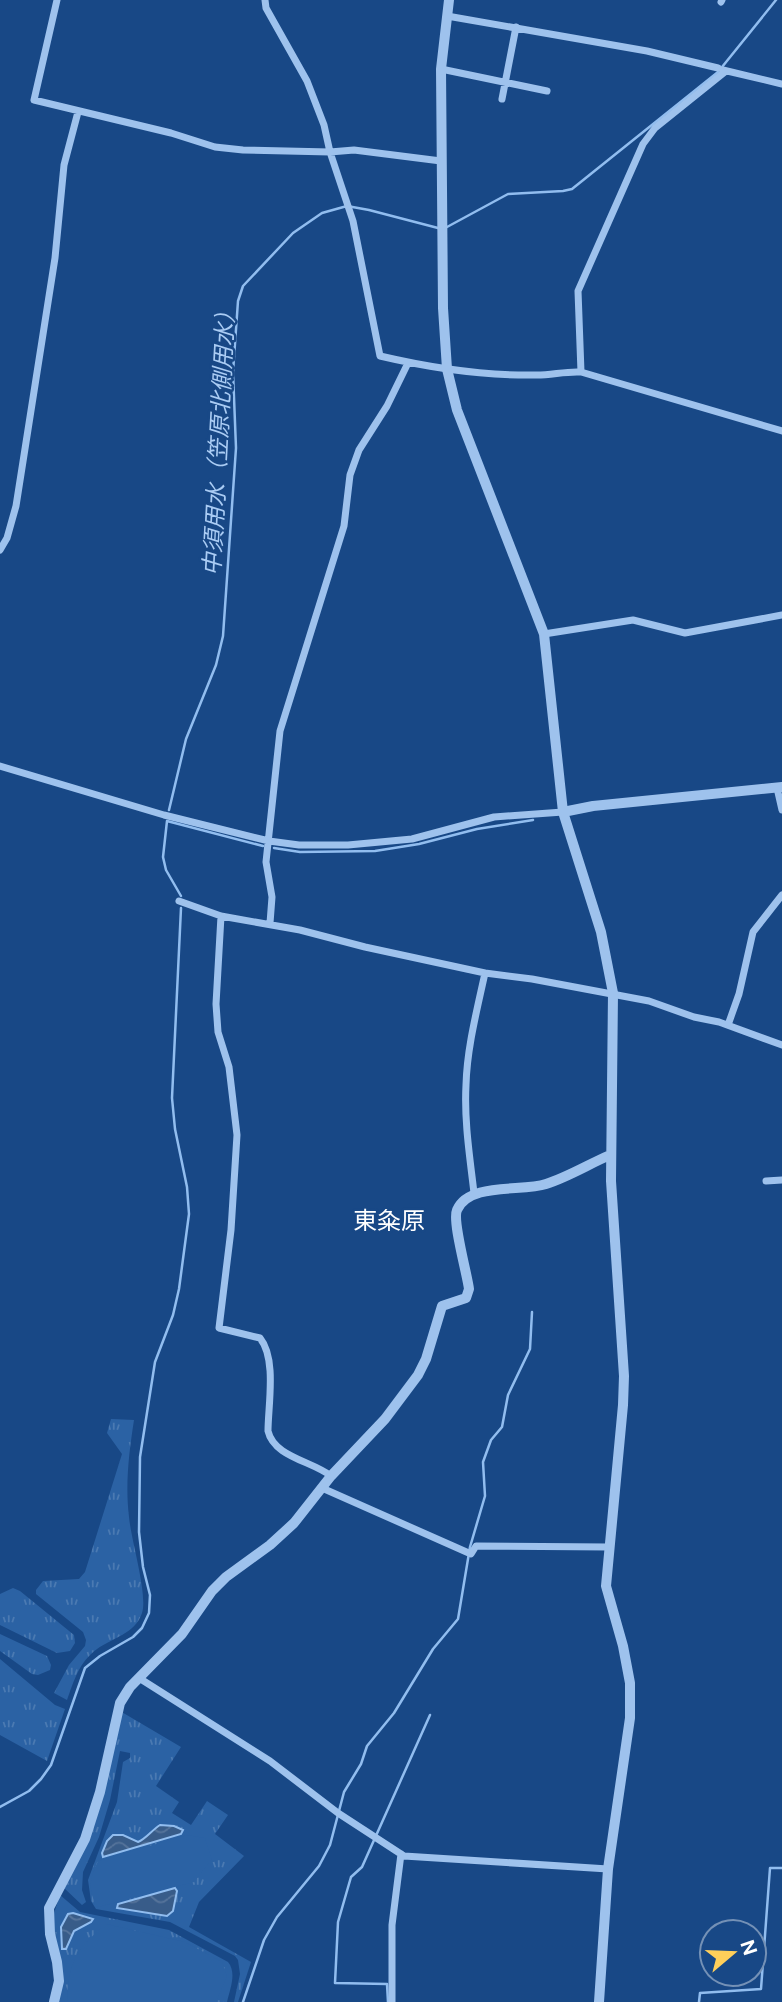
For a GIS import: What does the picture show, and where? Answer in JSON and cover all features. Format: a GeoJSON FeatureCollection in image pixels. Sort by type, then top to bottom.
{"type":"FeatureCollection","features":[{"type":"Feature","properties":{"kind":"street"},"geometry":{"type":"LineString","coordinates":[[57,0],[34,100],[171,133],[215,147],[330,152],[354,149],[441,161]]}},
{"type":"Feature","properties":{"kind":"street"},"geometry":{"type":"LineString","coordinates":[[265,0],[266,8],[307,81],[324,125],[353,221],[380,356],[447,369],[540,375],[565,371],[581,372],[782,431]]}},
{"type":"Feature","properties":{"kind":"street"},"geometry":{"type":"LineString","coordinates":[[449,0],[441,69],[443,308],[447,369],[457,410],[544,634],[563,812],[601,932],[613,993],[610,1155],[624,1376],[606,1586],[631,1683],[630,1718],[608,1869],[599,2002]]}},
{"type":"Feature","properties":{"kind":"street"},"geometry":{"type":"LineString","coordinates":[[447,16],[647,51],[782,84]]}},
{"type":"Feature","properties":{"kind":"street"},"geometry":{"type":"LineString","coordinates":[[502,99],[516,27]]}},
{"type":"Feature","properties":{"kind":"street"},"geometry":{"type":"LineString","coordinates":[[441,69],[547,91]]}},
{"type":"Feature","properties":{"kind":"street"},"geometry":{"type":"LineString","coordinates":[[581,372],[578,291],[643,144],[655,128],[723,70]]}},
{"type":"Feature","properties":{"kind":"street"},"geometry":{"type":"LineString","coordinates":[[0,550],[7,538],[16,506],[55,258],[64,165],[78,112]]}},
{"type":"Feature","properties":{"kind":"street"},"geometry":{"type":"LineString","coordinates":[[270,923],[271,887],[266,869],[280,731],[344,526],[351,475],[359,450],[387,406],[408,363]]}},
{"type":"Feature","properties":{"kind":"street"},"geometry":{"type":"LineString","coordinates":[[544,634],[633,620],[685,633],[782,615]]}},
{"type":"Feature","properties":{"kind":"street"},"geometry":{"type":"LineString","coordinates":[[0,766],[164,815],[269,841],[299,845],[348,845],[412,838],[494,817],[780,788],[782,810]]}},
{"type":"Feature","properties":{"kind":"street"},"geometry":{"type":"LineString","coordinates":[[728,1025],[739,995],[753,932],[782,895]]}},
{"type":"Feature","properties":{"kind":"street"},"geometry":{"type":"LineString","coordinates":[[178,901],[221,916],[270,923],[485,973],[649,1000],[782,1045]]}},
{"type":"Feature","properties":{"kind":"street"},"geometry":{"type":"LineString","coordinates":[[221,916],[216,1004],[218,1032],[229,1067],[237,1135],[231,1230],[219,1328],[260,1338],[264,1342],[269,1372],[270,1439],[278,1448],[331,1476]]}},
{"type":"Feature","properties":{"kind":"street"},"geometry":{"type":"LineString","coordinates":[[474,1193],[468,1148],[466,1085],[471,1036],[485,973]]}},
{"type":"Feature","properties":{"kind":"street"},"geometry":{"type":"LineString","coordinates":[[54,2002],[59,1981],[50,1934],[49,1909],[85,1839],[100,1792],[120,1703],[130,1687],[182,1634],[212,1591],[226,1577],[270,1545],[294,1523],[331,1476],[385,1419],[418,1375],[426,1359],[442,1306],[466,1298],[469,1289],[456,1212],[467,1198],[474,1193],[545,1185],[610,1155]]}},
{"type":"Feature","properties":{"kind":"street"},"geometry":{"type":"LineString","coordinates":[[766,1181],[782,1180]]}},
{"type":"Feature","properties":{"kind":"street"},"geometry":{"type":"LineString","coordinates":[[322,1488],[471,1554],[476,1546],[608,1547]]}},
{"type":"Feature","properties":{"kind":"street"},"geometry":{"type":"LineString","coordinates":[[139,1678],[270,1761],[338,1813],[404,1856],[608,1869]]}},
{"type":"Feature","properties":{"kind":"street"},"geometry":{"type":"LineString","coordinates":[[392,2002],[392,1925],[401,1854]]}},
{"type":"Feature","properties":{"kind":"green space"},"geometry":{"type":"Polygon","coordinates":[[[111,1419],[134,1420],[127,1493],[130,1527],[143,1594],[142,1613],[129,1631],[91,1654],[78,1672],[67,1700],[54,1693],[69,1665],[85,1646],[86,1640],[83,1632],[36,1594],[36,1590],[43,1581],[79,1579],[85,1572],[122,1454],[107,1433],[111,1419]]]}},
{"type":"Feature","properties":{"kind":"green space"},"geometry":{"type":"Polygon","coordinates":[[[13,1588],[74,1635],[75,1643],[70,1651],[57,1653],[0,1625],[0,1594],[13,1588]]]}},
{"type":"Feature","properties":{"kind":"green space"},"geometry":{"type":"Polygon","coordinates":[[[0,1634],[47,1656],[50,1670],[38,1675],[32,1674],[0,1651],[0,1634]]]}},
{"type":"Feature","properties":{"kind":"green space"},"geometry":{"type":"Polygon","coordinates":[[[0,1659],[55,1705],[65,1709],[47,1761],[0,1735],[0,1659]]]}},
{"type":"Feature","properties":{"kind":"green space"},"geometry":{"type":"Polygon","coordinates":[[[120,1711],[181,1747],[156,1786],[179,1802],[172,1813],[191,1825],[207,1801],[228,1815],[215,1834],[244,1856],[199,1902],[189,1927],[251,1962],[238,2002],[234,2002],[240,1974],[235,1956],[170,1922],[96,1909],[91,1901],[88,1880],[117,1802],[123,1762],[130,1758],[130,1753],[120,1751],[99,1837],[83,1872],[82,1890],[86,1902],[82,1905],[63,1887],[75,1868],[92,1825],[120,1711]]]}},
{"type":"Feature","properties":{"kind":"green space"},"geometry":{"type":"Polygon","coordinates":[[[187,1835],[205,1838],[212,1859],[194,1882],[98,1907],[92,1895],[91,1884],[98,1861],[187,1835]]]}},
{"type":"Feature","properties":{"kind":"green space"},"geometry":{"type":"Polygon","coordinates":[[[60,1895],[80,1912],[169,1930],[228,1962],[232,1976],[227,2002],[58,2002],[52,1919],[60,1895]]]}},
{"type":"Feature","properties":{"kind":"green space"},"geometry":{"type":"Polygon","coordinates":[[[106,1924],[185,1942],[222,1962],[227,1976],[216,2002],[67,2002],[69,1977],[76,1958],[87,1941],[106,1924]]]}},
{"type":"Feature","properties":{"kind":"water"},"geometry":{"type":"Polygon","coordinates":[[[160,1825],[183,1830],[181,1834],[103,1857],[107,1841],[113,1835],[123,1835],[138,1842],[160,1825]]]}},
{"type":"Feature","properties":{"kind":"water"},"geometry":{"type":"Polygon","coordinates":[[[175,1888],[177,1891],[173,1911],[167,1916],[117,1908],[118,1904],[175,1888]]]}},
{"type":"Feature","properties":{"kind":"water"},"geometry":{"type":"Polygon","coordinates":[[[68,1914],[93,1919],[74,1931],[66,1949],[62,1949],[61,1927],[68,1914]]]}},
{"type":"Feature","properties":{"kind":"waterway","name":"中須用水（笠原北側用水）"},"geometry":{"type":"LineString","coordinates":[[447,227],[508,194],[572,189],[718,72],[776,0]]}},
{"type":"Feature","properties":{"kind":"waterway","name":"中須用水（笠原北側用水）"},"geometry":{"type":"LineString","coordinates":[[169,810],[186,739],[216,665],[223,636],[236,448],[233,372],[238,301],[243,286],[293,233],[322,213],[347,206],[438,228]]}},
{"type":"Feature","properties":{"kind":"waterway"},"geometry":{"type":"LineString","coordinates":[[274,848],[300,852],[375,851],[533,820]]}},
{"type":"Feature","properties":{"kind":"waterway"},"geometry":{"type":"LineString","coordinates":[[181,896],[166,870],[163,857],[167,821],[263,846]]}},
{"type":"Feature","properties":{"kind":"waterway","name":"中須用水（笠原北側用水）"},"geometry":{"type":"LineString","coordinates":[[0,1807],[29,1791],[51,1765],[85,1668],[133,1637],[142,1628],[149,1613],[150,1595],[139,1532],[140,1457],[155,1362],[173,1315],[179,1289],[189,1214],[172,1098],[181,908]]}},
{"type":"Feature","properties":{"kind":"waterway"},"geometry":{"type":"LineString","coordinates":[[243,2002],[264,1940],[277,1917],[319,1866],[330,1845],[344,1792],[361,1764],[367,1746],[394,1713],[433,1649],[458,1619],[470,1547],[485,1496],[483,1462],[491,1440],[502,1427],[508,1395],[530,1349],[532,1312]]}},
{"type":"Feature","properties":{"kind":"waterway"},"geometry":{"type":"LineString","coordinates":[[388,2002],[387,1984],[335,1983],[338,1922],[351,1877],[362,1867],[430,1715]]}},
{"type":"Feature","properties":{"kind":"waterway"},"geometry":{"type":"LineString","coordinates":[[699,2002],[700,1993],[761,1989],[770,1868],[782,1868]]}},
{"type":"Feature","properties":{"kind":"district","name":"東粂原"},"geometry":{"type":"Point","coordinates":[389,1221]}}]}
